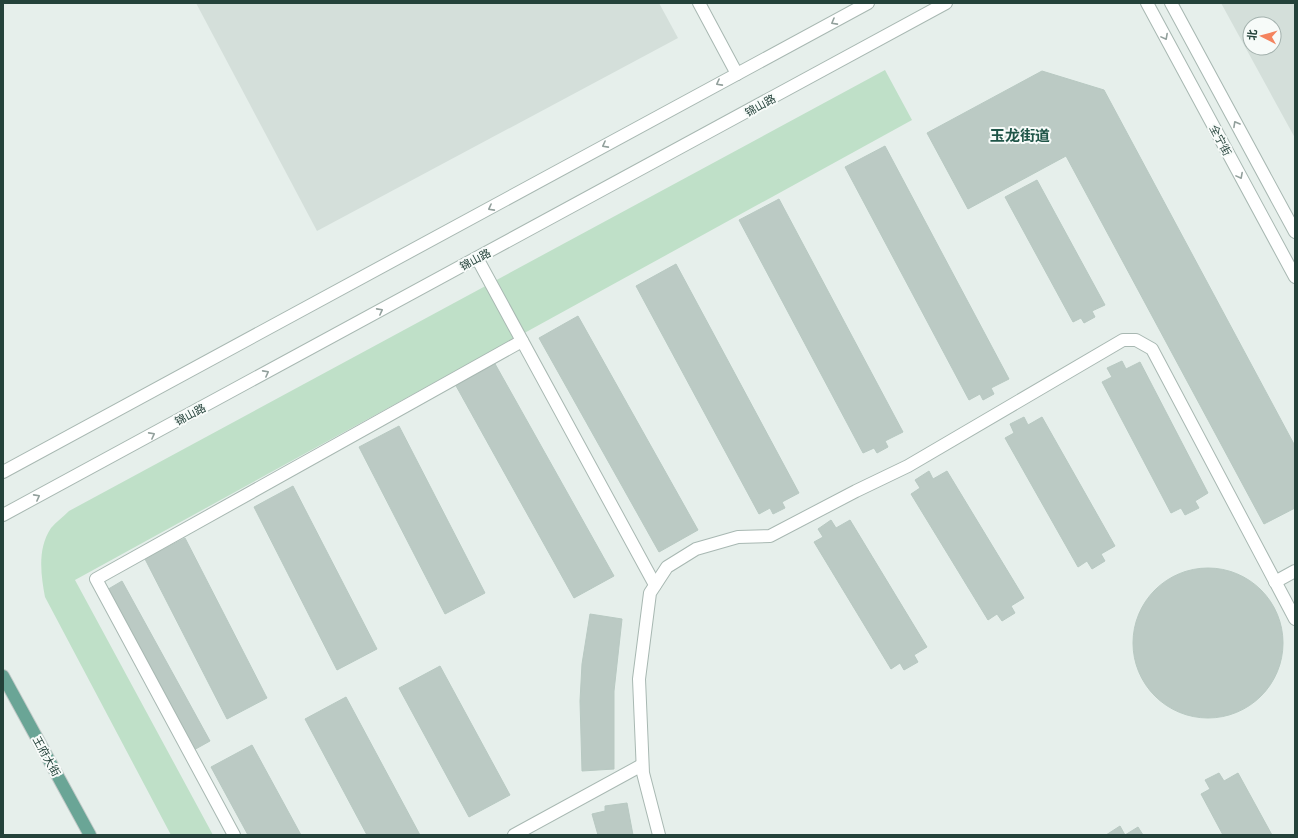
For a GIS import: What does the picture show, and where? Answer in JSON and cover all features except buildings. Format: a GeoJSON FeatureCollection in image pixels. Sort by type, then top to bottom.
{"type":"FeatureCollection","features":[{"type":"Feature","properties":{"kind":"main road","name":"王府大街"},"geometry":{"type":"LineString","coordinates":[[3,676],[90,835]]}},
{"type":"Feature","properties":{"kind":"street"},"geometry":{"type":"LineString","coordinates":[[699,3],[737,74]]}},
{"type":"Feature","properties":{"kind":"street"},"geometry":{"type":"LineString","coordinates":[[3,472],[868,3]]}},
{"type":"Feature","properties":{"kind":"street","name":"锦山路"},"geometry":{"type":"LineString","coordinates":[[3,515],[946,3]]}},
{"type":"Feature","properties":{"kind":"street","name":"全宁街"},"geometry":{"type":"LineString","coordinates":[[1147,3],[1295,277]]}},
{"type":"Feature","properties":{"kind":"street","name":"全宁街"},"geometry":{"type":"LineString","coordinates":[[1171,3],[1295,232]]}},
{"type":"Feature","properties":{"kind":"street"},"geometry":{"type":"LineString","coordinates":[[477,258],[655,585]]}},
{"type":"Feature","properties":{"kind":"street"},"geometry":{"type":"LineString","coordinates":[[659,835],[642,765],[639,679],[650,593],[667,567],[696,549],[738,537],[770,536],[856,491],[908,466],[1123,340],[1136,340],[1152,349],[1295,619]]}},
{"type":"Feature","properties":{"kind":"street"},"geometry":{"type":"LineString","coordinates":[[234,835],[96,579],[522,341]]}},
{"type":"Feature","properties":{"kind":"street"},"geometry":{"type":"LineString","coordinates":[[1275,582],[1295,571]]}},
{"type":"Feature","properties":{"kind":"street"},"geometry":{"type":"LineString","coordinates":[[514,835],[642,765]]}},
{"type":"Feature","properties":{"kind":"shaded area"},"geometry":{"type":"Polygon","coordinates":[[[196,3],[659,3],[678,38],[317,231],[196,3]]]}},
{"type":"Feature","properties":{"kind":"shaded area"},"geometry":{"type":"Polygon","coordinates":[[[1221,3],[1295,3],[1295,138],[1250,56],[1282,56],[1282,16],[1242,16],[1242,41],[1221,3]]]}},
{"type":"Feature","properties":{"kind":"green space"},"geometry":{"type":"Polygon","coordinates":[[[885,70],[912,120],[75,580],[213,835],[171,835],[45,597],[41,562],[44,545],[51,528],[69,511],[885,70]]]}},
{"type":"Feature","properties":{"kind":"district","name":"玉龙街道"},"geometry":{"type":"Point","coordinates":[1020,135]}}]}
